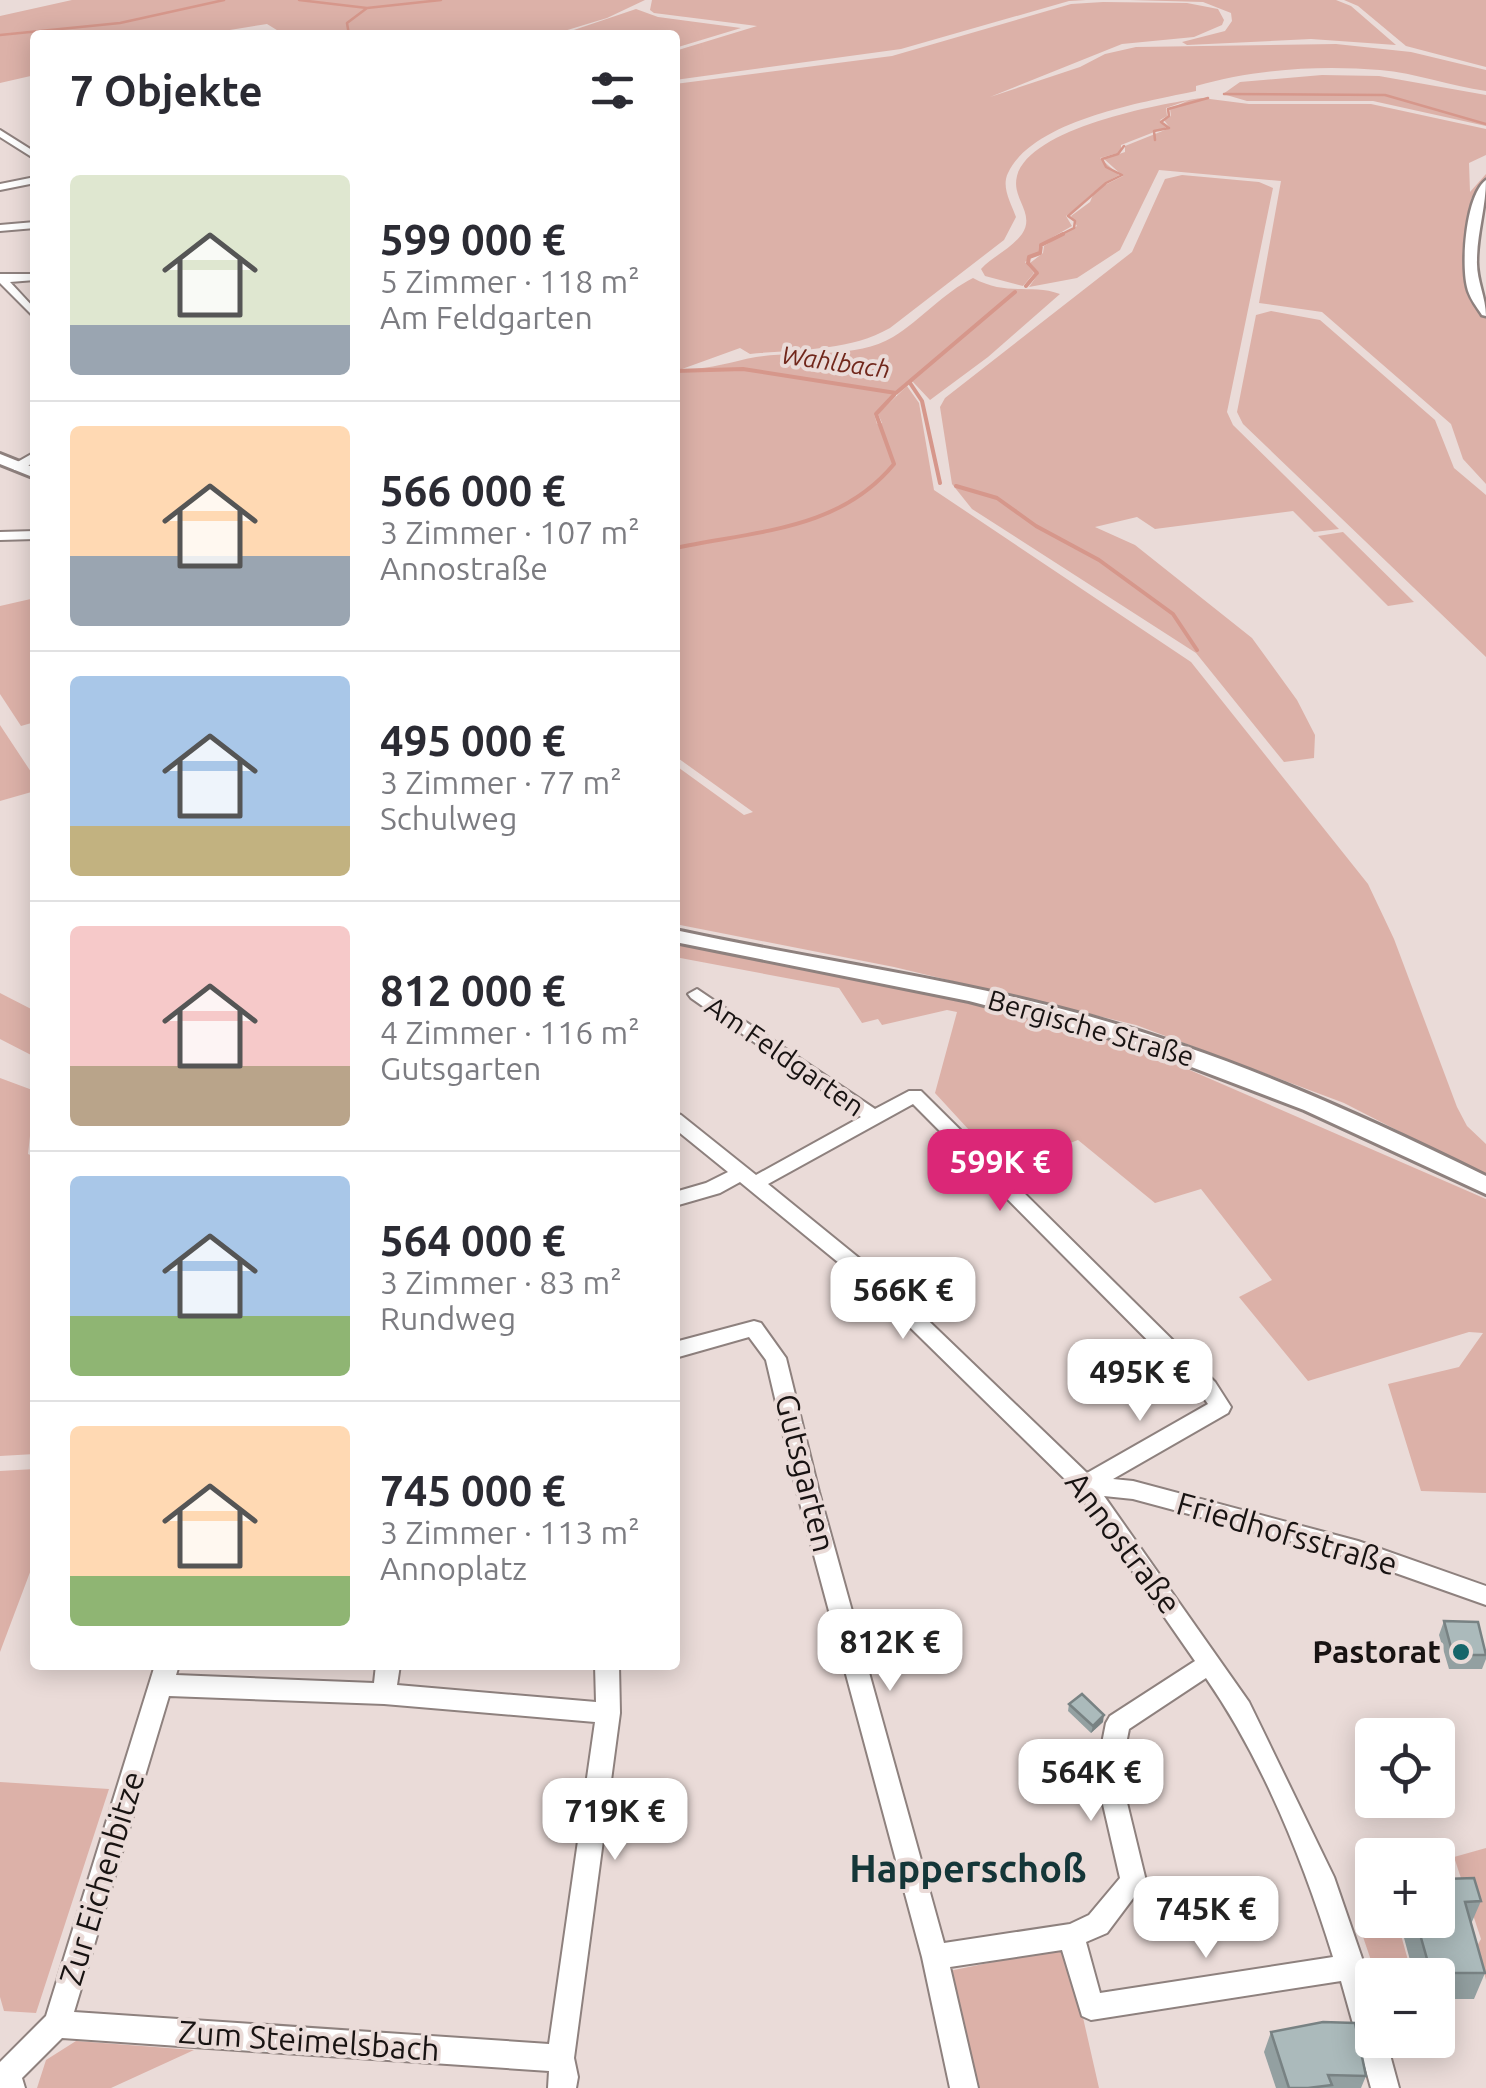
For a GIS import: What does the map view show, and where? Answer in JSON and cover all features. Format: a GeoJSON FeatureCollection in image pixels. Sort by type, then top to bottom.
{"type":"FeatureCollection","features":[{"type":"Feature","properties":{"kind":"main road"},"geometry":{"type":"LineString","coordinates":[[0,458],[27,470]]}},
{"type":"Feature","properties":{"kind":"main road","name":"Bergische Straße"},"geometry":{"type":"LineString","coordinates":[[680,937],[1014,1003],[1125,1034],[1246,1075],[1364,1124],[1486,1186]]}},
{"type":"Feature","properties":{"kind":"street"},"geometry":{"type":"LineString","coordinates":[[2,136],[30,153]]}},
{"type":"Feature","properties":{"kind":"street"},"geometry":{"type":"LineString","coordinates":[[0,186],[30,181]]}},
{"type":"Feature","properties":{"kind":"street"},"geometry":{"type":"LineString","coordinates":[[1486,183],[1478,200],[1472,285],[1486,312]]}},
{"type":"Feature","properties":{"kind":"street"},"geometry":{"type":"LineString","coordinates":[[0,228],[30,225]]}},
{"type":"Feature","properties":{"kind":"street"},"geometry":{"type":"LineString","coordinates":[[0,278],[30,277]]}},
{"type":"Feature","properties":{"kind":"street"},"geometry":{"type":"LineString","coordinates":[[0,278],[30,310]]}},
{"type":"Feature","properties":{"kind":"street"},"geometry":{"type":"LineString","coordinates":[[0,536],[30,536]]}},
{"type":"Feature","properties":{"kind":"street","name":"Am Feldgarten"},"geometry":{"type":"LineString","coordinates":[[697,994],[873,1117]]}},
{"type":"Feature","properties":{"kind":"street","name":"Am Feldgarten"},"geometry":{"type":"LineString","coordinates":[[750,1177],[915,1095],[1208,1388],[1221,1407],[1085,1486]]}},
{"type":"Feature","properties":{"kind":"street","name":"Annostraße"},"geometry":{"type":"LineString","coordinates":[[680,1123],[879,1285],[1085,1486],[1241,1710],[1321,1877],[1355,1977]]}},
{"type":"Feature","properties":{"kind":"street"},"geometry":{"type":"LineString","coordinates":[[680,1198],[750,1177]]}},
{"type":"Feature","properties":{"kind":"street","name":"Gutsgarten"},"geometry":{"type":"LineString","coordinates":[[680,1349],[754,1328],[776,1358],[808,1492],[934,1958],[964,2088]]}},
{"type":"Feature","properties":{"kind":"street","name":"Friedhofsstraße"},"geometry":{"type":"LineString","coordinates":[[1085,1486],[1133,1490],[1339,1545],[1486,1596]]}},
{"type":"Feature","properties":{"kind":"street"},"geometry":{"type":"LineString","coordinates":[[934,1958],[1071,1936],[1098,1924],[1133,1881],[1108,1774],[1118,1723],[1211,1663]]}},
{"type":"Feature","properties":{"kind":"street"},"geometry":{"type":"LineString","coordinates":[[384,1694],[387,1670]]}},
{"type":"Feature","properties":{"kind":"street"},"geometry":{"type":"LineString","coordinates":[[562,2088],[560,2058],[608,1712],[607,1670]]}},
{"type":"Feature","properties":{"kind":"street"},"geometry":{"type":"LineString","coordinates":[[164,1675],[608,1712]]}},
{"type":"Feature","properties":{"kind":"street","name":"Zur Eichenbitze"},"geometry":{"type":"LineString","coordinates":[[9,2081],[57,2024],[164,1675]]}},
{"type":"Feature","properties":{"kind":"street"},"geometry":{"type":"LineString","coordinates":[[1071,1936],[1092,2007],[1352,1967]]}},
{"type":"Feature","properties":{"kind":"street","name":"Zum Steimelsbach"},"geometry":{"type":"LineString","coordinates":[[57,2024],[560,2058]]}},
{"type":"Feature","properties":{"kind":"street","name":"Annostraße"},"geometry":{"type":"LineString","coordinates":[[1378,2058],[1385,2088]]}},
{"type":"Feature","properties":{"kind":"shaded area"},"geometry":{"type":"Polygon","coordinates":[[[72,0],[645,0],[607,18],[567,30],[277,30],[267,24],[230,30],[30,30],[30,76],[0,83],[0,16],[72,0]]]}},
{"type":"Feature","properties":{"kind":"shaded area"},"geometry":{"type":"Polygon","coordinates":[[[652,0],[1086,0],[1069,1],[901,49],[680,79],[680,49],[757,26],[650,10],[652,0]]]}},
{"type":"Feature","properties":{"kind":"shaded area"},"geometry":{"type":"Polygon","coordinates":[[[1130,0],[1336,0],[1351,6],[1396,45],[1311,39],[1187,45],[1182,42],[1225,31],[1232,21],[1231,13],[1203,2],[1130,0]]]}},
{"type":"Feature","properties":{"kind":"shaded area"},"geometry":{"type":"Polygon","coordinates":[[[1344,0],[1486,0],[1486,67],[1406,46],[1358,6],[1344,0]]]}},
{"type":"Feature","properties":{"kind":"shaded area"},"geometry":{"type":"Polygon","coordinates":[[[1187,3],[1218,9],[1224,20],[1222,25],[1194,37],[1122,44],[990,97],[1080,67],[1105,54],[1136,47],[1336,44],[1411,52],[1486,70],[1486,91],[1380,70],[1287,70],[1218,80],[1196,86],[1196,91],[1092,116],[1041,139],[1021,155],[1006,178],[1007,195],[1016,217],[1004,240],[890,328],[857,341],[821,348],[750,354],[740,348],[682,369],[773,355],[844,352],[878,344],[973,278],[997,287],[1060,294],[988,357],[930,400],[913,382],[904,384],[874,414],[877,424],[882,423],[878,414],[907,386],[919,403],[934,490],[1191,662],[1368,884],[1394,939],[1457,1107],[1467,1126],[1486,1144],[1486,1176],[1344,1103],[1136,1025],[894,967],[680,925],[680,769],[744,815],[753,812],[680,760],[680,83],[892,56],[1071,4],[1187,3]]]}},
{"type":"Feature","properties":{"kind":"shaded area"},"geometry":{"type":"Polygon","coordinates":[[[636,9],[658,17],[741,28],[680,46],[680,30],[574,30],[636,9]]]}},
{"type":"Feature","properties":{"kind":"shaded area"},"geometry":{"type":"Polygon","coordinates":[[[1322,75],[1379,76],[1486,95],[1486,126],[1373,101],[1247,101],[1223,94],[1240,82],[1322,75]]]}},
{"type":"Feature","properties":{"kind":"shaded area"},"geometry":{"type":"Polygon","coordinates":[[[1202,98],[1249,104],[1371,104],[1486,129],[1486,155],[1469,163],[1470,192],[1486,177],[1471,199],[1466,266],[1469,294],[1486,317],[1486,484],[1463,459],[1451,424],[1322,312],[1259,303],[1281,181],[1159,170],[1120,250],[1077,278],[1029,287],[1039,273],[1030,263],[1043,253],[1044,246],[1077,226],[1071,216],[1090,202],[1094,192],[1066,216],[1072,226],[1039,245],[1038,253],[1025,262],[1034,273],[1023,286],[985,276],[981,269],[1018,239],[1026,226],[1016,184],[1027,159],[1045,144],[1098,121],[1128,113],[1189,100],[1202,98]],[[1189,100],[1166,108],[1167,116],[1160,120],[1167,127],[1121,145],[1121,152],[1100,158],[1119,175],[1099,188],[1123,176],[1104,159],[1125,152],[1125,146],[1170,128],[1164,120],[1171,116],[1170,109],[1189,100]]]}},
{"type":"Feature","properties":{"kind":"shaded area"},"geometry":{"type":"Polygon","coordinates":[[[1182,175],[1259,182],[1273,188],[1227,412],[1233,425],[1339,529],[1314,532],[1293,511],[1155,529],[1137,517],[1095,527],[1135,545],[1252,638],[1297,700],[1315,735],[1314,758],[1284,762],[1196,653],[972,509],[952,484],[940,407],[945,398],[1132,252],[1165,179],[1182,175]]]}},
{"type":"Feature","properties":{"kind":"shaded area"},"geometry":{"type":"Polygon","coordinates":[[[1271,311],[1320,320],[1435,420],[1454,468],[1486,495],[1486,657],[1243,424],[1237,412],[1256,315],[1271,311]]]}},
{"type":"Feature","properties":{"kind":"shaded area"},"geometry":{"type":"Polygon","coordinates":[[[1343,532],[1414,602],[1388,606],[1318,536],[1343,532]]]}},
{"type":"Feature","properties":{"kind":"shaded area"},"geometry":{"type":"Polygon","coordinates":[[[30,599],[30,723],[21,726],[0,694],[0,606],[30,599]]]}},
{"type":"Feature","properties":{"kind":"shaded area"},"geometry":{"type":"Polygon","coordinates":[[[0,725],[30,770],[30,792],[0,801],[0,725]]]}},
{"type":"Feature","properties":{"kind":"shaded area"},"geometry":{"type":"Polygon","coordinates":[[[680,944],[952,997],[1123,1041],[1486,1199],[1486,1493],[1421,1491],[1388,1384],[1459,1367],[1483,1333],[1469,1332],[1308,1381],[1239,1297],[1272,1280],[1201,1189],[1155,1203],[1078,1140],[1004,1168],[935,1093],[957,1012],[947,1010],[882,1025],[878,1019],[862,1023],[839,988],[680,958],[680,944]]]}},
{"type":"Feature","properties":{"kind":"shaded area"},"geometry":{"type":"Polygon","coordinates":[[[0,993],[30,1008],[30,1054],[0,1039],[0,993]]]}},
{"type":"Feature","properties":{"kind":"shaded area"},"geometry":{"type":"Polygon","coordinates":[[[0,1078],[30,1089],[30,1454],[0,1456],[0,1078]]]}},
{"type":"Feature","properties":{"kind":"shaded area"},"geometry":{"type":"Polygon","coordinates":[[[30,1469],[30,1572],[0,1652],[0,1471],[30,1469]]]}},
{"type":"Feature","properties":{"kind":"shaded area"},"geometry":{"type":"Polygon","coordinates":[[[0,1782],[109,1789],[36,2013],[4,2011],[0,1997],[0,1782]]]}},
{"type":"Feature","properties":{"kind":"shaded area"},"geometry":{"type":"Polygon","coordinates":[[[1486,1848],[1486,1980],[1477,1946],[1481,1939],[1455,1857],[1486,1848]]]}},
{"type":"Feature","properties":{"kind":"shaded area"},"geometry":{"type":"Polygon","coordinates":[[[1363,1938],[1402,1938],[1407,1958],[1370,1958],[1363,1938]]]}},
{"type":"Feature","properties":{"kind":"shaded area"},"geometry":{"type":"Polygon","coordinates":[[[1067,1947],[1099,2088],[979,2088],[949,1971],[1067,1947]]]}},
{"type":"Feature","properties":{"kind":"shaded area"},"geometry":{"type":"Polygon","coordinates":[[[76,2041],[194,2050],[111,2088],[37,2088],[46,2060],[76,2041]]]}},
{"type":"Feature","properties":{"kind":"building"},"geometry":{"type":"Polygon","coordinates":[[[1444,1621],[1478,1622],[1486,1655],[1453,1655],[1444,1621]]]}},
{"type":"Feature","properties":{"kind":"building"},"geometry":{"type":"Polygon","coordinates":[[[1082,1694],[1104,1715],[1093,1726],[1069,1704],[1082,1694]]]}},
{"type":"Feature","properties":{"kind":"building"},"geometry":{"type":"Polygon","coordinates":[[[1474,1878],[1481,1901],[1465,1902],[1485,1973],[1455,1973],[1455,1958],[1427,1958],[1421,1938],[1455,1938],[1455,1879],[1474,1878]]]}},
{"type":"Feature","properties":{"kind":"building"},"geometry":{"type":"Polygon","coordinates":[[[1323,2022],[1355,2023],[1355,2058],[1362,2058],[1366,2076],[1328,2075],[1332,2085],[1289,2088],[1271,2032],[1323,2022]]]}},
{"type":"Feature","properties":{"kind":"waterway"},"geometry":{"type":"LineString","coordinates":[[50,30],[120,23],[224,0]]}},
{"type":"Feature","properties":{"kind":"waterway"},"geometry":{"type":"LineString","coordinates":[[299,0],[367,8]]}},
{"type":"Feature","properties":{"kind":"waterway"},"geometry":{"type":"LineString","coordinates":[[367,8],[441,0]]}},
{"type":"Feature","properties":{"kind":"waterway"},"geometry":{"type":"LineString","coordinates":[[348,30],[347,23],[367,8]]}},
{"type":"Feature","properties":{"kind":"waterway"},"geometry":{"type":"LineString","coordinates":[[0,35],[30,32]]}},
{"type":"Feature","properties":{"kind":"waterway","name":"Wahlbach"},"geometry":{"type":"LineString","coordinates":[[1224,94],[1385,95],[1486,124]]}},
{"type":"Feature","properties":{"kind":"waterway","name":"Wahlbach"},"geometry":{"type":"LineString","coordinates":[[1155,140],[1154,131],[1169,128],[1161,122],[1169,116],[1168,109],[1208,98]]}},
{"type":"Feature","properties":{"kind":"waterway","name":"Wahlbach"},"geometry":{"type":"LineString","coordinates":[[1058,236],[1074,228],[1075,221],[1068,216],[1106,183],[1122,175],[1106,167],[1102,159],[1118,154],[1124,146]]}},
{"type":"Feature","properties":{"kind":"waterway","name":"Wahlbach"},"geometry":{"type":"LineString","coordinates":[[1026,286],[1037,273],[1028,263],[1029,257],[1040,253],[1041,245],[1063,234]]}},
{"type":"Feature","properties":{"kind":"waterway","name":"Wahlbach"},"geometry":{"type":"LineString","coordinates":[[680,371],[743,369],[896,393],[1015,292]]}},
{"type":"Feature","properties":{"kind":"waterway"},"geometry":{"type":"LineString","coordinates":[[910,383],[922,401],[940,483]]}},
{"type":"Feature","properties":{"kind":"waterway"},"geometry":{"type":"LineString","coordinates":[[680,547],[794,525],[848,503],[872,486],[894,464],[876,414],[894,395]]}},
{"type":"Feature","properties":{"kind":"waterway"},"geometry":{"type":"LineString","coordinates":[[956,486],[997,498],[1036,526],[1099,560],[1173,614],[1197,650]]}},
{"type":"Feature","properties":{"kind":"place","name":"Pastorat"},"geometry":{"type":"Point","coordinates":[1461,1652]}},
{"type":"Feature","properties":{"kind":"district","name":"Happerschoß"},"geometry":{"type":"Point","coordinates":[968,1869]}}]}
